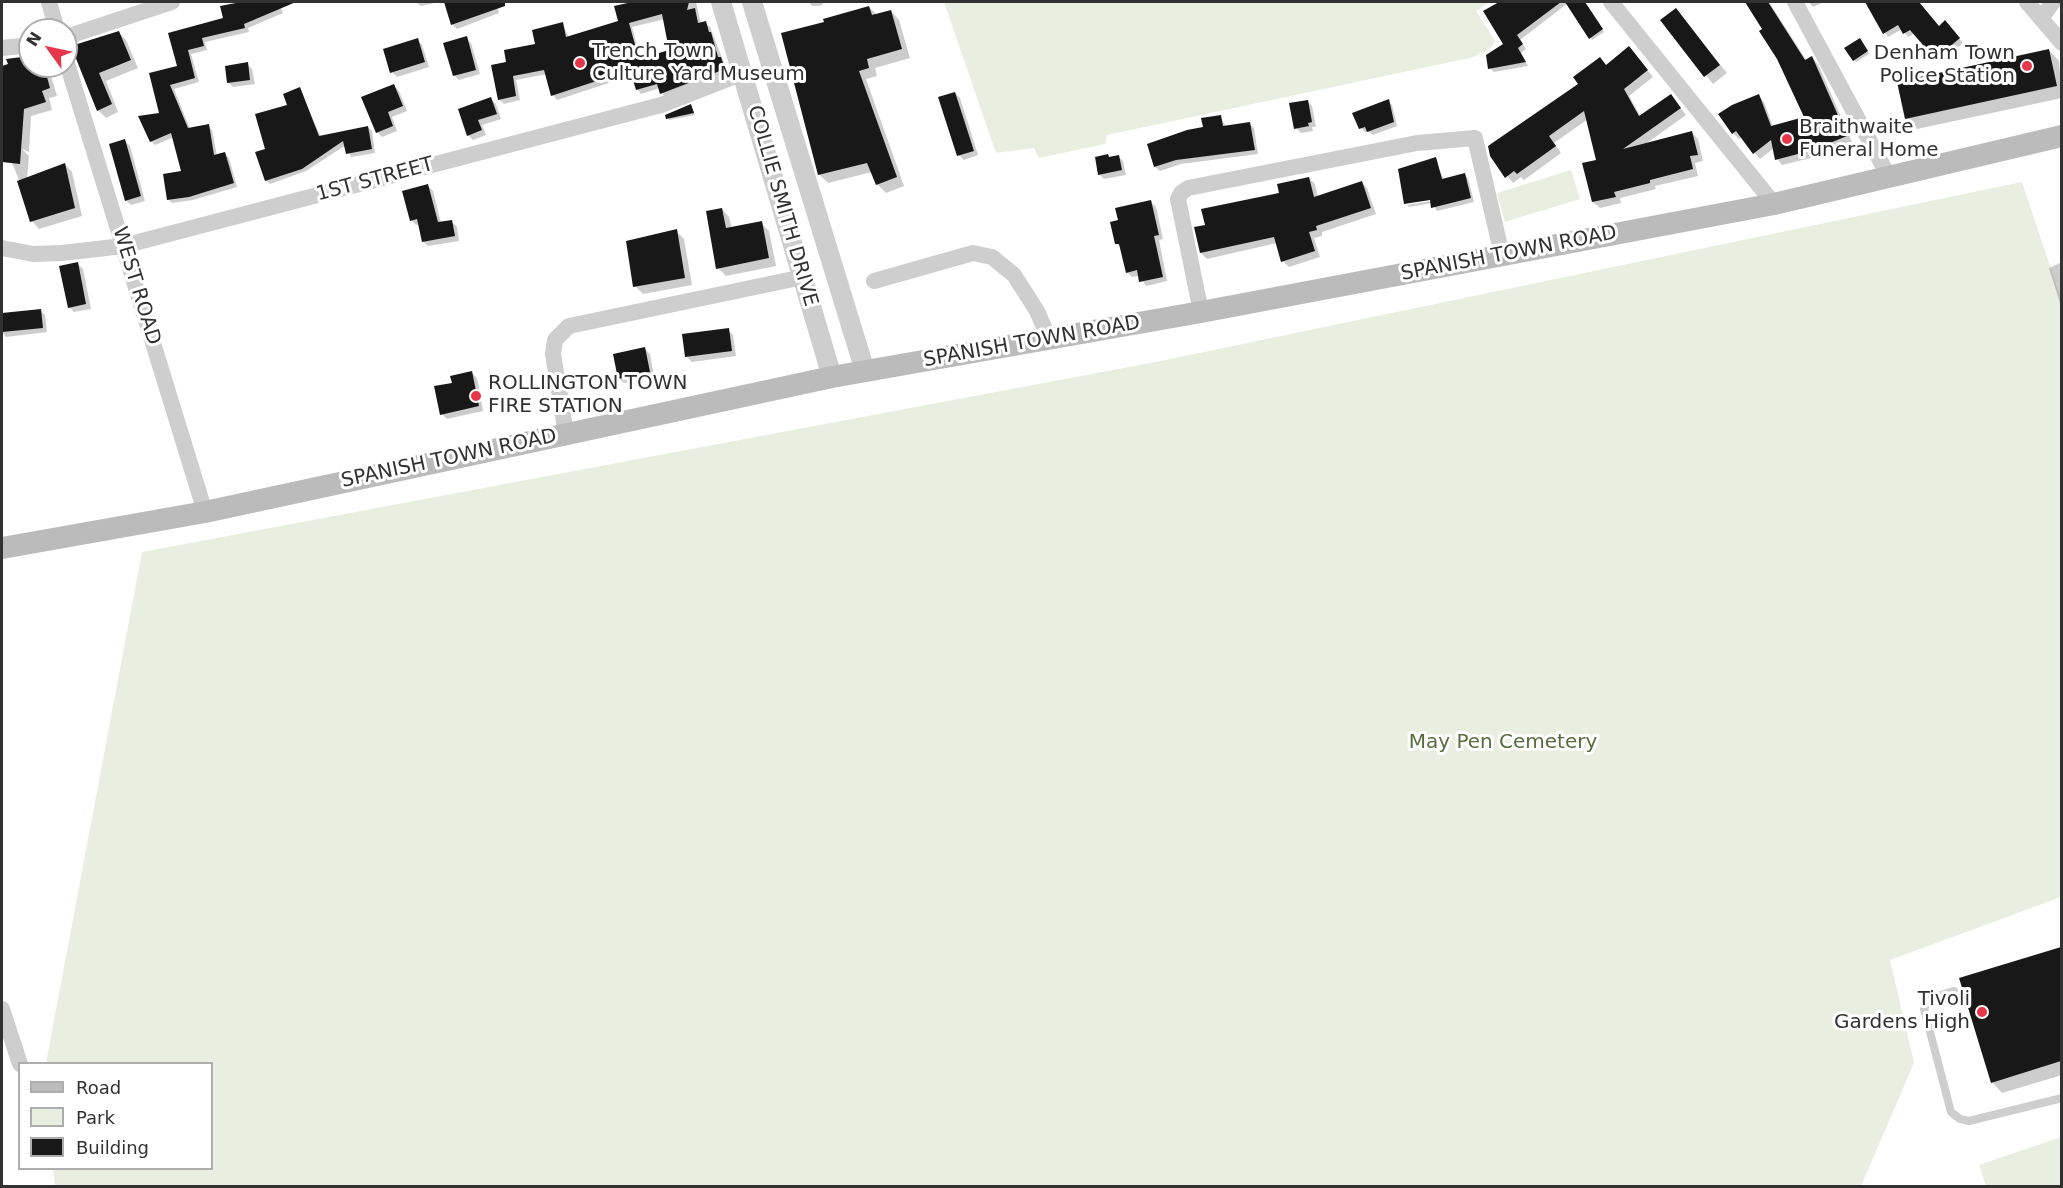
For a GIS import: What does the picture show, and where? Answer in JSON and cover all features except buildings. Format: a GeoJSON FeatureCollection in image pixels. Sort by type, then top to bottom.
{"type":"FeatureCollection","features":[{"type":"Feature","properties":{"kind":"main road","name":"SPANISH TOWN ROAD"},"geometry":{"type":"LineString","coordinates":[[2,548],[205,512],[832,377],[1201,312],[1774,204],[2061,136]]}},
{"type":"Feature","properties":{"kind":"street"},"geometry":{"type":"LineString","coordinates":[[49,2],[54,18]]}},
{"type":"Feature","properties":{"kind":"street"},"geometry":{"type":"LineString","coordinates":[[78,32],[172,2]]}},
{"type":"Feature","properties":{"kind":"street","name":"COLLIE SMITH DRIVE"},"geometry":{"type":"LineString","coordinates":[[721,2],[832,377]]}},
{"type":"Feature","properties":{"kind":"street","name":"COLLIE SMITH DRIVE"},"geometry":{"type":"LineString","coordinates":[[752,2],[865,371]]}},
{"type":"Feature","properties":{"kind":"street"},"geometry":{"type":"LineString","coordinates":[[1611,2],[1774,204]]}},
{"type":"Feature","properties":{"kind":"street"},"geometry":{"type":"LineString","coordinates":[[1795,2],[1889,177]]}},
{"type":"Feature","properties":{"kind":"street"},"geometry":{"type":"LineString","coordinates":[[2027,2],[2061,43]]}},
{"type":"Feature","properties":{"kind":"street"},"geometry":{"type":"LineString","coordinates":[[2041,19],[2053,2]]}},
{"type":"Feature","properties":{"kind":"street"},"geometry":{"type":"LineString","coordinates":[[2,48],[18,46]]}},
{"type":"Feature","properties":{"kind":"street","name":"1ST STREET"},"geometry":{"type":"LineString","coordinates":[[2,248],[33,254],[123,246],[661,105],[743,73]]}},
{"type":"Feature","properties":{"kind":"street","name":"WEST ROAD"},"geometry":{"type":"LineString","coordinates":[[72,78],[205,512]]}},
{"type":"Feature","properties":{"kind":"street"},"geometry":{"type":"LineString","coordinates":[[1201,312],[1178,199],[1181,193],[1188,188],[1417,143],[1475,138],[1502,255]]}},
{"type":"Feature","properties":{"kind":"street"},"geometry":{"type":"LineString","coordinates":[[874,281],[973,254],[992,257],[1014,275],[1037,311],[1049,339]]}},
{"type":"Feature","properties":{"kind":"street"},"geometry":{"type":"LineString","coordinates":[[566,434],[553,354],[555,340],[569,326],[802,277]]}},
{"type":"Feature","properties":{"kind":"street"},"geometry":{"type":"LineString","coordinates":[[2,1009],[19,1062]]}},
{"type":"Feature","properties":{"kind":"lane"},"geometry":{"type":"LineString","coordinates":[[814,2],[819,2]]}},
{"type":"Feature","properties":{"kind":"lane"},"geometry":{"type":"LineString","coordinates":[[1954,991],[1930,998],[1924,1009],[1951,1112],[1960,1119],[1969,1121],[2061,1098]]}},
{"type":"Feature","properties":{"kind":"green space"},"geometry":{"type":"Polygon","coordinates":[[[944,2],[1490,2],[1476,11],[1495,41],[1492,47],[1474,57],[1107,135],[1105,144],[1039,158],[1034,148],[996,153],[944,2]]]}},
{"type":"Feature","properties":{"kind":"green space"},"geometry":{"type":"Polygon","coordinates":[[[1571,170],[1580,199],[1505,222],[1497,193],[1571,170]]]}},
{"type":"Feature","properties":{"kind":"green space","name":"May Pen Cemetery"},"geometry":{"type":"Polygon","coordinates":[[[2022,182],[2061,299],[2061,897],[1890,960],[1914,1063],[1861,1186],[55,1186],[53,1170],[213,1170],[213,1062],[46,1062],[142,552],[1161,361],[2022,182]]]}},
{"type":"Feature","properties":{"kind":"green space"},"geometry":{"type":"Polygon","coordinates":[[[2061,1137],[2061,1186],[1986,1186],[1979,1165],[2061,1137]]]}},
{"type":"Feature","properties":{"kind":"place","name":"Trench Town Culture Yard Museum"},"geometry":{"type":"Point","coordinates":[580,63]}},
{"type":"Feature","properties":{"kind":"place","name":"Denham Town Police Station"},"geometry":{"type":"Point","coordinates":[2027,66]}},
{"type":"Feature","properties":{"kind":"place","name":"Braithwaite Funeral Home"},"geometry":{"type":"Point","coordinates":[1787,139]}},
{"type":"Feature","properties":{"kind":"place","name":"ROLLINGTON TOWN FIRE STATION"},"geometry":{"type":"Point","coordinates":[476,396]}},
{"type":"Feature","properties":{"kind":"place","name":"Tivoli Gardens High"},"geometry":{"type":"Point","coordinates":[1982,1012]}}]}
